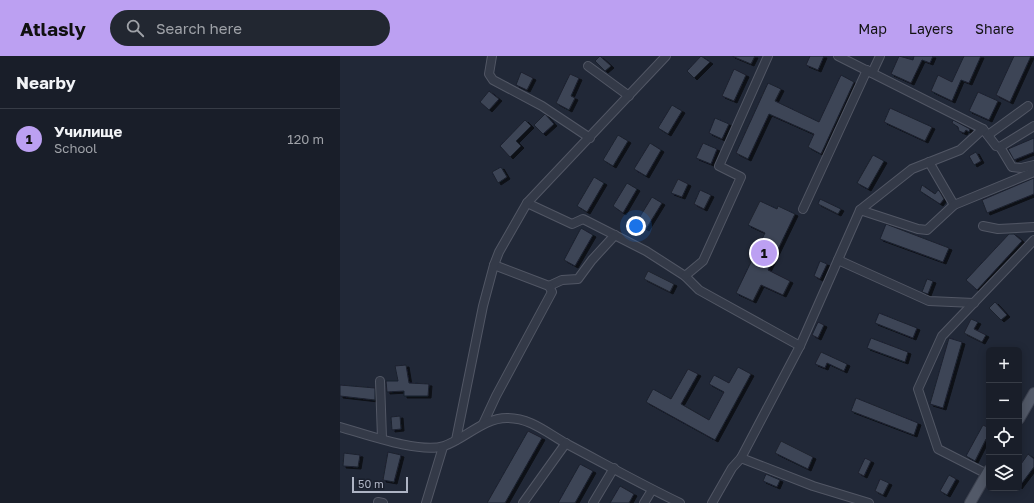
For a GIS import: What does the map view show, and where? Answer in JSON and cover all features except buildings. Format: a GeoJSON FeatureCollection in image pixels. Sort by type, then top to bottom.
{"type":"FeatureCollection","features":[{"type":"Feature","properties":{"kind":"main road"},"geometry":{"type":"LineString","coordinates":[[1022,414],[1034,393]]}},
{"type":"Feature","properties":{"kind":"main road"},"geometry":{"type":"LineString","coordinates":[[970,503],[986,475]]}},
{"type":"Feature","properties":{"kind":"street"},"geometry":{"type":"LineString","coordinates":[[492,56],[489,74],[493,80],[542,106],[590,138]]}},
{"type":"Feature","properties":{"kind":"street"},"geometry":{"type":"LineString","coordinates":[[456,440],[483,306],[494,265],[527,203],[666,56]]}},
{"type":"Feature","properties":{"kind":"street"},"geometry":{"type":"LineString","coordinates":[[685,276],[703,261],[741,177],[719,166],[768,56]]}},
{"type":"Feature","properties":{"kind":"street"},"geometry":{"type":"LineString","coordinates":[[838,56],[986,132],[996,146],[1000,147],[1012,167],[1021,168],[1034,165]]}},
{"type":"Feature","properties":{"kind":"street"},"geometry":{"type":"LineString","coordinates":[[803,209],[870,72],[880,56]]}},
{"type":"Feature","properties":{"kind":"street"},"geometry":{"type":"LineString","coordinates":[[588,66],[629,96]]}},
{"type":"Feature","properties":{"kind":"street"},"geometry":{"type":"LineString","coordinates":[[712,503],[732,468],[741,458],[800,346],[860,210],[912,169],[960,150],[1028,106]]}},
{"type":"Feature","properties":{"kind":"street"},"geometry":{"type":"LineString","coordinates":[[1000,147],[1034,126]]}},
{"type":"Feature","properties":{"kind":"street"},"geometry":{"type":"LineString","coordinates":[[929,162],[954,205]]}},
{"type":"Feature","properties":{"kind":"street"},"geometry":{"type":"LineString","coordinates":[[860,210],[918,229],[927,230],[954,205],[1034,172]]}},
{"type":"Feature","properties":{"kind":"street"},"geometry":{"type":"LineString","coordinates":[[527,203],[572,224],[583,219],[646,251],[685,276],[699,290],[800,346]]}},
{"type":"Feature","properties":{"kind":"street"},"geometry":{"type":"LineString","coordinates":[[983,226],[998,229],[1034,227]]}},
{"type":"Feature","properties":{"kind":"street"},"geometry":{"type":"LineString","coordinates":[[549,286],[562,280],[578,279],[592,260],[615,235]]}},
{"type":"Feature","properties":{"kind":"street"},"geometry":{"type":"LineString","coordinates":[[986,471],[938,449],[918,388],[942,336],[1034,240]]}},
{"type":"Feature","properties":{"kind":"street"},"geometry":{"type":"LineString","coordinates":[[838,260],[929,301],[974,303]]}},
{"type":"Feature","properties":{"kind":"street"},"geometry":{"type":"LineString","coordinates":[[483,424],[496,396],[552,292],[549,286],[494,265]]}},
{"type":"Feature","properties":{"kind":"street"},"geometry":{"type":"LineString","coordinates":[[380,381],[382,438]]}},
{"type":"Feature","properties":{"kind":"street"},"geometry":{"type":"LineString","coordinates":[[340,427],[418,447],[443,447],[483,424],[506,418],[532,422],[566,443],[652,490],[680,503]]}},
{"type":"Feature","properties":{"kind":"street"},"geometry":{"type":"LineString","coordinates":[[523,503],[566,443]]}},
{"type":"Feature","properties":{"kind":"street"},"geometry":{"type":"LineString","coordinates":[[426,503],[443,447]]}},
{"type":"Feature","properties":{"kind":"street"},"geometry":{"type":"LineString","coordinates":[[741,458],[813,486],[869,503]]}},
{"type":"Feature","properties":{"kind":"street"},"geometry":{"type":"LineString","coordinates":[[593,503],[614,468]]}},
{"type":"Feature","properties":{"kind":"street"},"geometry":{"type":"LineString","coordinates":[[644,503],[652,490]]}},
{"type":"Feature","properties":{"kind":"place","name":"Училище"},"geometry":{"type":"Point","coordinates":[764,253]}}]}
